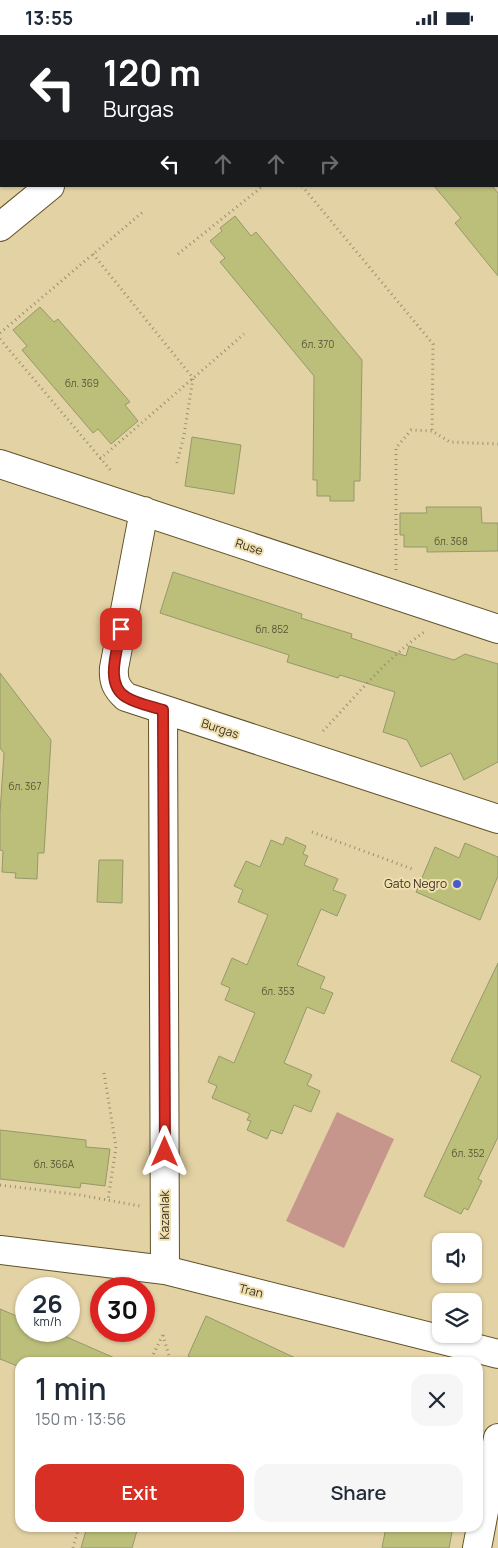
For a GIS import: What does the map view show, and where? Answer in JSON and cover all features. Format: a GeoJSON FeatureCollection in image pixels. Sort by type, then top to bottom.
{"type":"FeatureCollection","features":[{"type":"Feature","properties":{"kind":"street"},"geometry":{"type":"LineString","coordinates":[[0,227],[49,187]]}},
{"type":"Feature","properties":{"kind":"street","name":"Ruse"},"geometry":{"type":"LineString","coordinates":[[0,464],[498,629]]}},
{"type":"Feature","properties":{"kind":"street","name":"Burgas"},"geometry":{"type":"LineString","coordinates":[[144,511],[126,600],[114,679],[118,690],[126,697],[498,819]]}},
{"type":"Feature","properties":{"kind":"street","name":"Kazanlak"},"geometry":{"type":"LineString","coordinates":[[163,710],[166,1270]]}},
{"type":"Feature","properties":{"kind":"street","name":"Tran"},"geometry":{"type":"LineString","coordinates":[[0,1251],[166,1270],[498,1354]]}},
{"type":"Feature","properties":{"kind":"street"},"geometry":{"type":"LineString","coordinates":[[483,1517],[498,1438]]}},
{"type":"Feature","properties":{"kind":"street"},"geometry":{"type":"LineString","coordinates":[[477,1548],[480,1532]]}},
{"type":"Feature","properties":{"kind":"path"},"geometry":{"type":"LineString","coordinates":[[178,254],[262,187]]}},
{"type":"Feature","properties":{"kind":"path"},"geometry":{"type":"LineString","coordinates":[[303,187],[434,344],[432,431]]}},
{"type":"Feature","properties":{"kind":"path"},"geometry":{"type":"LineString","coordinates":[[0,333],[144,211]]}},
{"type":"Feature","properties":{"kind":"path"},"geometry":{"type":"LineString","coordinates":[[93,254],[193,378],[184,435],[177,463]]}},
{"type":"Feature","properties":{"kind":"path"},"geometry":{"type":"LineString","coordinates":[[100,459],[244,334]]}},
{"type":"Feature","properties":{"kind":"path"},"geometry":{"type":"LineString","coordinates":[[0,339],[112,473]]}},
{"type":"Feature","properties":{"kind":"path"},"geometry":{"type":"LineString","coordinates":[[396,595],[396,448],[411,431],[432,431],[450,442],[498,444]]}},
{"type":"Feature","properties":{"kind":"path"},"geometry":{"type":"LineString","coordinates":[[323,731],[409,643],[450,613]]}},
{"type":"Feature","properties":{"kind":"path"},"geometry":{"type":"LineString","coordinates":[[312,831],[415,870]]}},
{"type":"Feature","properties":{"kind":"path"},"geometry":{"type":"LineString","coordinates":[[104,1073],[116,1147],[108,1200]]}},
{"type":"Feature","properties":{"kind":"path"},"geometry":{"type":"LineString","coordinates":[[0,1185],[165,1210]]}},
{"type":"Feature","properties":{"kind":"path"},"geometry":{"type":"LineString","coordinates":[[152,1357],[163,1335],[169,1357]]}},
{"type":"Feature","properties":{"kind":"path"},"geometry":{"type":"LineString","coordinates":[[73,1548],[78,1532]]}},
{"type":"Feature","properties":{"kind":"shaded area"},"geometry":{"type":"Polygon","coordinates":[[[337,1112],[394,1139],[344,1248],[286,1221],[337,1112]]]}},
{"type":"Feature","properties":{"kind":"building"},"geometry":{"type":"Polygon","coordinates":[[[435,187],[493,187],[498,193],[498,276],[455,223],[461,218],[435,187]]]}},
{"type":"Feature","properties":{"kind":"building"},"geometry":{"type":"Polygon","coordinates":[[[235,216],[251,236],[256,232],[362,360],[360,481],[354,481],[354,501],[330,501],[330,496],[317,496],[317,480],[313,480],[314,376],[220,262],[225,258],[210,241],[222,231],[220,228],[235,216]]]}},
{"type":"Feature","properties":{"kind":"building"},"geometry":{"type":"Polygon","coordinates":[[[40,307],[54,322],[58,319],[130,402],[125,405],[138,421],[111,444],[98,429],[93,433],[22,350],[27,346],[13,330],[40,307]]]}},
{"type":"Feature","properties":{"kind":"building"},"geometry":{"type":"Polygon","coordinates":[[[192,437],[241,445],[234,494],[185,486],[192,437]]]}},
{"type":"Feature","properties":{"kind":"building"},"geometry":{"type":"Polygon","coordinates":[[[426,507],[481,507],[482,523],[498,523],[498,551],[427,552],[427,547],[404,547],[404,535],[400,535],[400,513],[427,513],[426,507]]]}},
{"type":"Feature","properties":{"kind":"building"},"geometry":{"type":"Polygon","coordinates":[[[173,572],[302,614],[301,618],[352,634],[351,638],[406,656],[409,646],[454,660],[465,654],[498,664],[498,762],[464,780],[451,753],[421,767],[407,740],[383,732],[395,692],[340,675],[338,678],[287,662],[289,655],[160,613],[173,572]]]}},
{"type":"Feature","properties":{"kind":"building"},"geometry":{"type":"Polygon","coordinates":[[[0,673],[51,740],[44,853],[38,853],[37,879],[15,878],[16,873],[2,872],[3,851],[0,850],[0,813],[4,753],[0,748],[0,673]]]}},
{"type":"Feature","properties":{"kind":"building"},"geometry":{"type":"Polygon","coordinates":[[[286,837],[306,846],[303,854],[308,856],[304,865],[338,879],[333,890],[346,895],[337,916],[321,909],[297,965],[325,977],[320,988],[333,993],[324,1014],[307,1007],[284,1063],[312,1075],[307,1085],[320,1091],[311,1112],[294,1105],[282,1134],[271,1130],[267,1139],[247,1130],[251,1121],[247,1120],[250,1114],[212,1098],[217,1086],[208,1082],[219,1056],[234,1063],[255,1013],[225,1000],[230,988],[221,984],[232,958],[247,965],[268,915],[238,902],[243,890],[234,886],[246,861],[260,867],[271,840],[283,845],[286,837]]]}},
{"type":"Feature","properties":{"kind":"building","name":"Gato Negro"},"geometry":{"type":"Polygon","coordinates":[[[465,843],[498,857],[498,876],[480,920],[416,892],[435,847],[459,858],[465,843]]]}},
{"type":"Feature","properties":{"kind":"building"},"geometry":{"type":"Polygon","coordinates":[[[99,860],[123,860],[122,903],[97,902],[99,860]]]}},
{"type":"Feature","properties":{"kind":"building"},"geometry":{"type":"Polygon","coordinates":[[[498,963],[498,1137],[478,1179],[482,1181],[468,1210],[464,1208],[461,1214],[424,1196],[481,1076],[451,1061],[498,963]]]}},
{"type":"Feature","properties":{"kind":"building"},"geometry":{"type":"Polygon","coordinates":[[[0,1130],[86,1140],[86,1147],[110,1149],[105,1186],[81,1183],[80,1188],[0,1179],[0,1130]]]}},
{"type":"Feature","properties":{"kind":"building"},"geometry":{"type":"Polygon","coordinates":[[[0,1309],[15,1315],[15,1342],[78,1342],[112,1357],[15,1357],[15,1365],[0,1359],[0,1309]]]}},
{"type":"Feature","properties":{"kind":"building"},"geometry":{"type":"Polygon","coordinates":[[[206,1316],[293,1357],[190,1357],[188,1356],[206,1316]]]}},
{"type":"Feature","properties":{"kind":"building"},"geometry":{"type":"Polygon","coordinates":[[[86,1532],[137,1532],[132,1548],[81,1548],[86,1532]]]}},
{"type":"Feature","properties":{"kind":"building"},"geometry":{"type":"Polygon","coordinates":[[[385,1532],[452,1532],[449,1548],[382,1548],[385,1532]]]}},
{"type":"Feature","properties":{"kind":"place","name":"Gato Negro"},"geometry":{"type":"Point","coordinates":[457,884]}},
{"type":"Feature","properties":{"kind":"route"},"geometry":{"type":"LineString","coordinates":[[121,629],[114,668],[114,679],[118,690],[126,697],[163,710],[165,1152]]}}]}
